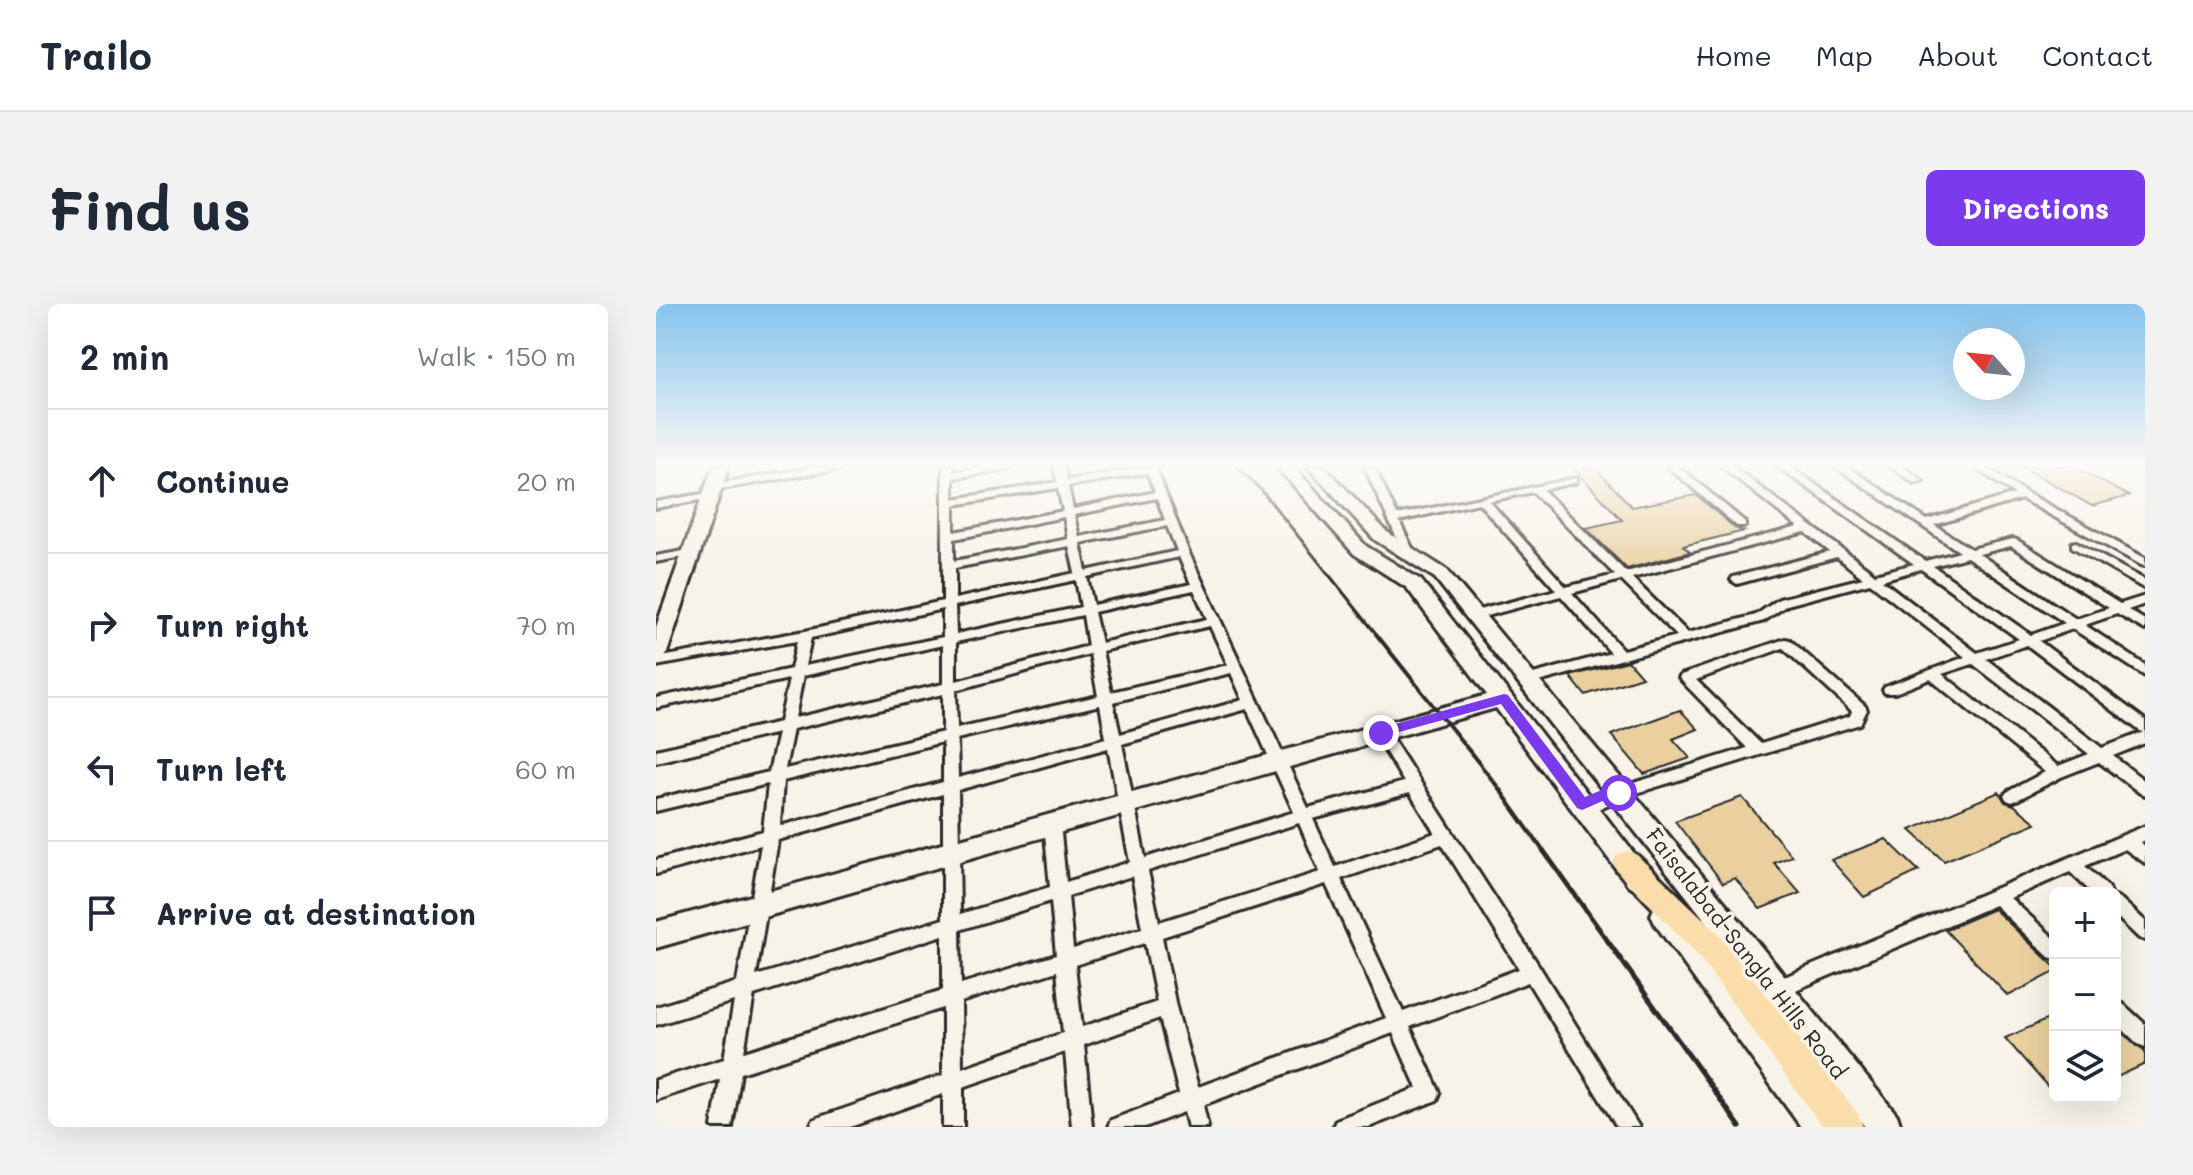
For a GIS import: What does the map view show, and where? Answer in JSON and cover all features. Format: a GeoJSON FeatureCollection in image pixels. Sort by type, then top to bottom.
{"type":"FeatureCollection","features":[{"type":"Feature","properties":{"kind":"main road"},"geometry":{"type":"LineString","coordinates":[[656,656],[710,504]]}},
{"type":"Feature","properties":{"kind":"main road","name":"Faisalabad-Sangla Hills Road"},"geometry":{"type":"LineString","coordinates":[[1319,504],[1360,550],[1414,584],[1504,698],[1821,1127]]}},
{"type":"Feature","properties":{"kind":"main road","name":"Faisalabad-Sangla Hills Road"},"geometry":{"type":"LineString","coordinates":[[1351,504],[1381,536],[1441,574],[1885,1127]]}},
{"type":"Feature","properties":{"kind":"main road"},"geometry":{"type":"LineString","coordinates":[[1462,644],[1492,636]]}},
{"type":"Feature","properties":{"kind":"main road"},"geometry":{"type":"LineString","coordinates":[[656,935],[1504,698]]}},
{"type":"Feature","properties":{"kind":"main road"},"geometry":{"type":"LineString","coordinates":[[1584,806],[1618,791]]}},
{"type":"Feature","properties":{"kind":"main road"},"geometry":{"type":"LineString","coordinates":[[1627,863],[1707,943],[1845,1127]]}},
{"type":"Feature","properties":{"kind":"street"},"geometry":{"type":"LineString","coordinates":[[948,504],[953,1127]]}},
{"type":"Feature","properties":{"kind":"street"},"geometry":{"type":"LineString","coordinates":[[1067,504],[1167,1007],[1198,1127]]}},
{"type":"Feature","properties":{"kind":"street"},"geometry":{"type":"LineString","coordinates":[[948,537],[1108,504]]}},
{"type":"Feature","properties":{"kind":"street"},"geometry":{"type":"LineString","coordinates":[[1165,504],[1183,553],[1277,762],[1430,1093],[1343,1127]]}},
{"type":"Feature","properties":{"kind":"street"},"geometry":{"type":"LineString","coordinates":[[1386,504],[1409,554]]}},
{"type":"Feature","properties":{"kind":"street"},"geometry":{"type":"LineString","coordinates":[[1393,519],[1461,504]]}},
{"type":"Feature","properties":{"kind":"street"},"geometry":{"type":"LineString","coordinates":[[1486,504],[1620,655]]}},
{"type":"Feature","properties":{"kind":"street"},"geometry":{"type":"LineString","coordinates":[[1551,504],[1686,638]]}},
{"type":"Feature","properties":{"kind":"street"},"geometry":{"type":"LineString","coordinates":[[1718,504],[1741,524]]}},
{"type":"Feature","properties":{"kind":"street"},"geometry":{"type":"LineString","coordinates":[[1777,504],[2145,789]]}},
{"type":"Feature","properties":{"kind":"street"},"geometry":{"type":"LineString","coordinates":[[1835,504],[2028,639],[2145,727]]}},
{"type":"Feature","properties":{"kind":"street"},"geometry":{"type":"LineString","coordinates":[[1897,504],[2145,671]]}},
{"type":"Feature","properties":{"kind":"street"},"geometry":{"type":"LineString","coordinates":[[1926,524],[1992,504]]}},
{"type":"Feature","properties":{"kind":"street"},"geometry":{"type":"LineString","coordinates":[[2040,504],[2145,563]]}},
{"type":"Feature","properties":{"kind":"street"},"geometry":{"type":"LineString","coordinates":[[949,566],[1171,522]]}},
{"type":"Feature","properties":{"kind":"street"},"geometry":{"type":"LineString","coordinates":[[1475,615],[1808,528]]}},
{"type":"Feature","properties":{"kind":"street"},"geometry":{"type":"LineString","coordinates":[[1527,680],[1760,618],[1783,602],[2013,542],[2145,626]]}},
{"type":"Feature","properties":{"kind":"street"},"geometry":{"type":"LineString","coordinates":[[2076,545],[2145,585]]}},
{"type":"Feature","properties":{"kind":"street"},"geometry":{"type":"LineString","coordinates":[[656,559],[694,552]]}},
{"type":"Feature","properties":{"kind":"street"},"geometry":{"type":"LineString","coordinates":[[656,662],[805,635],[1183,553]]}},
{"type":"Feature","properties":{"kind":"street"},"geometry":{"type":"LineString","coordinates":[[1737,580],[1841,553]]}},
{"type":"Feature","properties":{"kind":"street"},"geometry":{"type":"LineString","coordinates":[[656,703],[1198,586]]}},
{"type":"Feature","properties":{"kind":"street"},"geometry":{"type":"LineString","coordinates":[[1890,690],[2145,600]]}},
{"type":"Feature","properties":{"kind":"street"},"geometry":{"type":"LineString","coordinates":[[656,756],[1215,621]]}},
{"type":"Feature","properties":{"kind":"street"},"geometry":{"type":"LineString","coordinates":[[722,1127],[771,835],[776,777],[805,635]]}},
{"type":"Feature","properties":{"kind":"street"},"geometry":{"type":"LineString","coordinates":[[1618,791],[1758,750],[1855,720],[1860,710],[1785,643],[1686,678],[1758,750]]}},
{"type":"Feature","properties":{"kind":"street"},"geometry":{"type":"LineString","coordinates":[[656,805],[1235,668]]}},
{"type":"Feature","properties":{"kind":"street"},"geometry":{"type":"LineString","coordinates":[[1932,673],[2056,773]]}},
{"type":"Feature","properties":{"kind":"street"},"geometry":{"type":"LineString","coordinates":[[656,867],[1251,703]]}},
{"type":"Feature","properties":{"kind":"street"},"geometry":{"type":"LineString","coordinates":[[1381,733],[1443,837],[1533,972],[1629,1127]]}},
{"type":"Feature","properties":{"kind":"street"},"geometry":{"type":"LineString","coordinates":[[2012,796],[2056,773],[2145,737]]}},
{"type":"Feature","properties":{"kind":"street"},"geometry":{"type":"LineString","coordinates":[[656,1016],[1302,816],[1413,786]]}},
{"type":"Feature","properties":{"kind":"street"},"geometry":{"type":"LineString","coordinates":[[1052,824],[1082,1127]]}},
{"type":"Feature","properties":{"kind":"street"},"geometry":{"type":"LineString","coordinates":[[1777,989],[2145,833]]}},
{"type":"Feature","properties":{"kind":"street"},"geometry":{"type":"LineString","coordinates":[[656,1090],[1330,876],[1443,837]]}},
{"type":"Feature","properties":{"kind":"street"},"geometry":{"type":"LineString","coordinates":[[2127,841],[2145,856]]}},
{"type":"Feature","properties":{"kind":"street"},"geometry":{"type":"LineString","coordinates":[[2072,864],[2097,887]]}},
{"type":"Feature","properties":{"kind":"street"},"geometry":{"type":"LineString","coordinates":[[1997,896],[2049,945]]}},
{"type":"Feature","properties":{"kind":"street"},"geometry":{"type":"LineString","coordinates":[[2121,910],[2145,932]]}},
{"type":"Feature","properties":{"kind":"street"},"geometry":{"type":"LineString","coordinates":[[1118,1127],[1533,972]]}},
{"type":"Feature","properties":{"kind":"street"},"geometry":{"type":"LineString","coordinates":[[820,1127],[1167,1007]]}},
{"type":"Feature","properties":{"kind":"street"},"geometry":{"type":"LineString","coordinates":[[2121,1015],[2145,1037]]}},
{"type":"Feature","properties":{"kind":"building"},"geometry":{"type":"Polygon","coordinates":[[[1607,504],[1632,507],[1707,504],[1735,528],[1744,531],[1683,546],[1690,552],[1627,569],[1586,528],[1622,520],[1607,504]]]}},
{"type":"Feature","properties":{"kind":"building"},"geometry":{"type":"Polygon","coordinates":[[[1628,661],[1642,677],[1585,695],[1570,676],[1628,661]]]}},
{"type":"Feature","properties":{"kind":"building"},"geometry":{"type":"Polygon","coordinates":[[[1680,710],[1698,729],[1673,739],[1690,758],[1644,774],[1611,735],[1680,710]]]}},
{"type":"Feature","properties":{"kind":"building"},"geometry":{"type":"Polygon","coordinates":[[[1999,792],[2005,802],[2014,805],[2036,823],[1944,861],[1910,830],[1999,792]]]}},
{"type":"Feature","properties":{"kind":"building"},"geometry":{"type":"Polygon","coordinates":[[[1742,797],[1792,856],[1774,863],[1800,893],[1760,909],[1735,878],[1723,883],[1675,821],[1742,797]]]}},
{"type":"Feature","properties":{"kind":"building"},"geometry":{"type":"Polygon","coordinates":[[[1886,839],[1919,871],[1864,897],[1831,860],[1886,839]]]}},
{"type":"Feature","properties":{"kind":"building"},"geometry":{"type":"Polygon","coordinates":[[[1994,909],[2049,961],[2049,975],[2008,996],[1945,930],[1994,909]]]}},
{"type":"Feature","properties":{"kind":"building"},"geometry":{"type":"Polygon","coordinates":[[[2049,1019],[2049,1088],[2005,1038],[2049,1019]]]}},
{"type":"Feature","properties":{"kind":"building"},"geometry":{"type":"Polygon","coordinates":[[[2121,1031],[2145,1051],[2145,1064],[2121,1075],[2121,1031]]]}},
{"type":"Feature","properties":{"kind":"railway"},"geometry":{"type":"LineString","coordinates":[[1273,504],[1378,636]]}},
{"type":"Feature","properties":{"kind":"railway"},"geometry":{"type":"LineString","coordinates":[[1376,634],[1498,787],[1544,852]]}},
{"type":"Feature","properties":{"kind":"railway"},"geometry":{"type":"LineString","coordinates":[[1543,850],[1740,1127]]}},
{"type":"Feature","properties":{"kind":"route"},"geometry":{"type":"LineString","coordinates":[[1381,733],[1504,698],[1582,804],[1616,789],[1619,793]]}}]}
